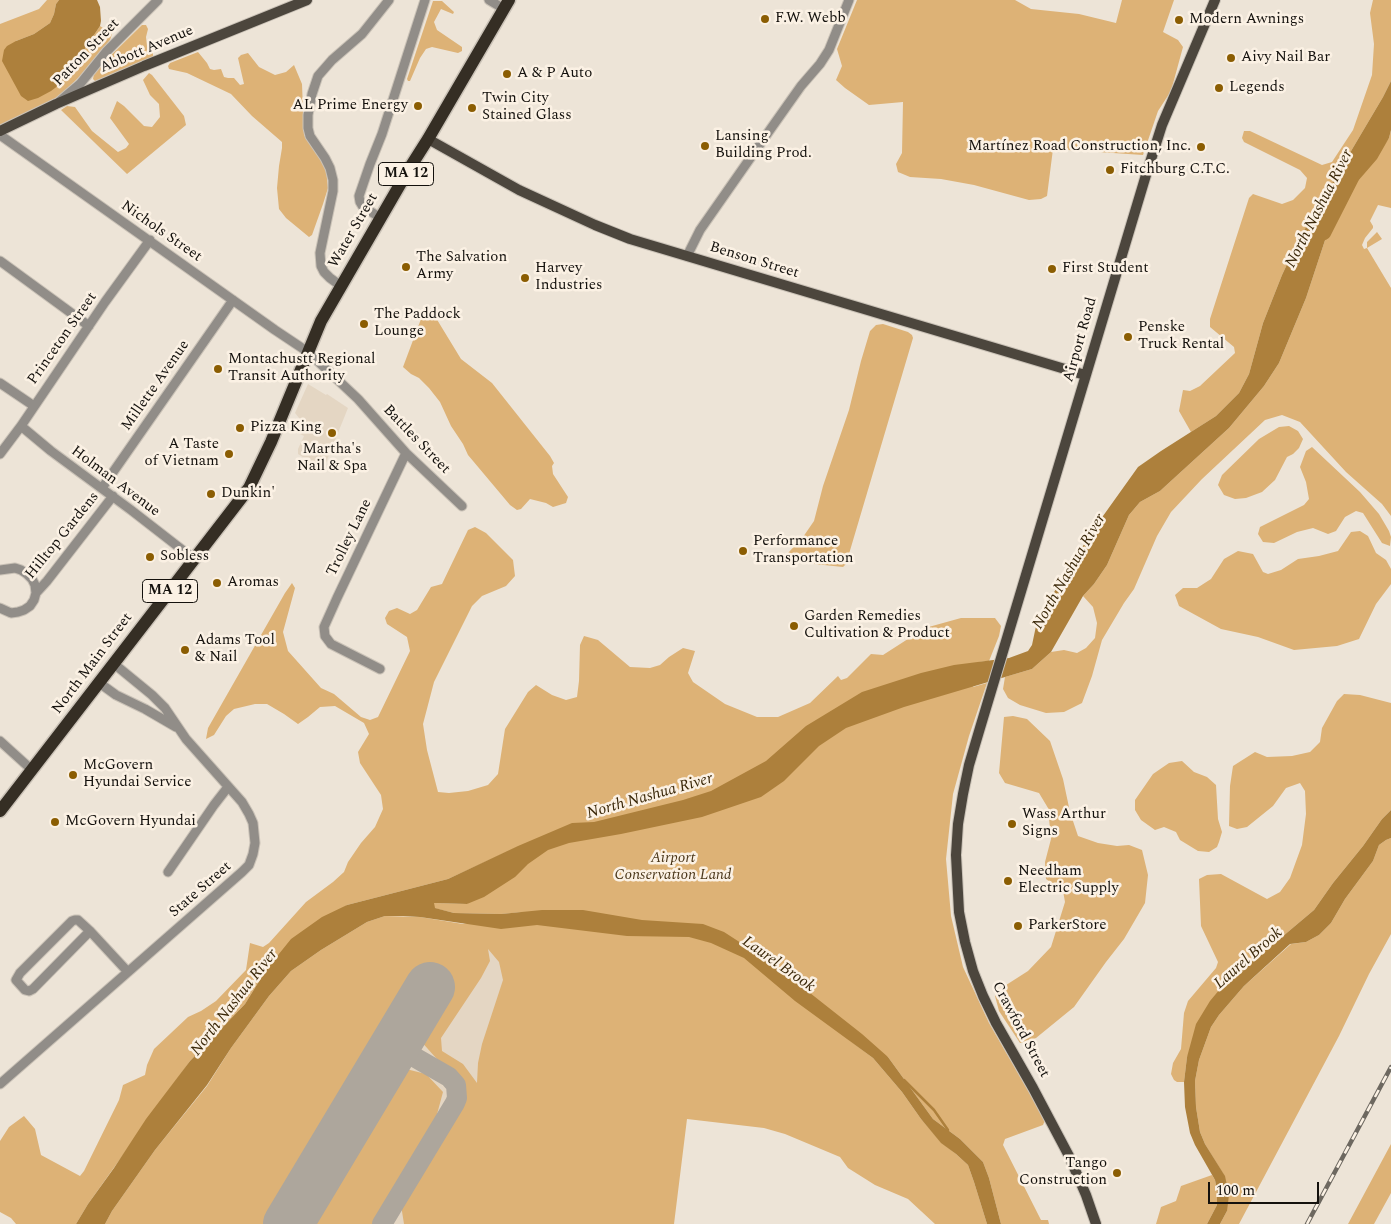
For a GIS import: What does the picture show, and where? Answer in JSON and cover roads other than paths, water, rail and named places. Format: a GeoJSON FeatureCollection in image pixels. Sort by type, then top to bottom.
{"type":"FeatureCollection","features":[{"type":"Feature","properties":{"kind":"highway","name":"Water Street"},"geometry":{"type":"LineString","coordinates":[[308,352],[321,321],[506,5]]}},
{"type":"Feature","properties":{"kind":"highway","name":"North Main Street"},"geometry":{"type":"LineString","coordinates":[[0,811],[248,488],[271,442],[308,352]]}},
{"type":"Feature","properties":{"kind":"main road","name":"Abbott Avenue"},"geometry":{"type":"LineString","coordinates":[[0,131],[56,104],[144,66],[307,0]]}},
{"type":"Feature","properties":{"kind":"main road","name":"Airport Road"},"geometry":{"type":"LineString","coordinates":[[990,694],[1162,125],[1215,0]]}},
{"type":"Feature","properties":{"kind":"main road","name":"Benson Street"},"geometry":{"type":"LineString","coordinates":[[428,140],[519,190],[630,239],[1086,375]]}},
{"type":"Feature","properties":{"kind":"main road","name":"Crawford Street"},"geometry":{"type":"LineString","coordinates":[[990,694],[969,765],[958,824],[956,855],[961,919],[973,971],[983,996],[1069,1156],[1096,1224]]}},
{"type":"Feature","properties":{"kind":"street","name":"Patton Street"},"geometry":{"type":"LineString","coordinates":[[56,104],[80,84],[106,52],[158,0]]}},
{"type":"Feature","properties":{"kind":"street"},"geometry":{"type":"LineString","coordinates":[[341,286],[324,272],[321,266],[320,253],[333,191],[333,180],[325,158],[310,136],[308,115],[318,76],[332,60],[362,34],[389,0]]}},
{"type":"Feature","properties":{"kind":"street"},"geometry":{"type":"LineString","coordinates":[[381,218],[363,207],[359,196],[382,134],[425,0]]}},
{"type":"Feature","properties":{"kind":"street"},"geometry":{"type":"LineString","coordinates":[[489,0],[506,5]]}},
{"type":"Feature","properties":{"kind":"street"},"geometry":{"type":"LineString","coordinates":[[687,256],[700,230],[801,86],[829,50],[849,0]]}},
{"type":"Feature","properties":{"kind":"street","name":"Nichols Street"},"geometry":{"type":"LineString","coordinates":[[0,134],[308,352]]}},
{"type":"Feature","properties":{"kind":"street","name":"Princeton Street"},"geometry":{"type":"LineString","coordinates":[[0,454],[150,240]]}},
{"type":"Feature","properties":{"kind":"street"},"geometry":{"type":"LineString","coordinates":[[0,261],[89,326]]}},
{"type":"Feature","properties":{"kind":"street","name":"Millette Avenue"},"geometry":{"type":"LineString","coordinates":[[102,488],[233,300]]}},
{"type":"Feature","properties":{"kind":"street","name":"Battles Street"},"geometry":{"type":"LineString","coordinates":[[308,352],[358,399],[406,453],[462,506]]}},
{"type":"Feature","properties":{"kind":"street"},"geometry":{"type":"LineString","coordinates":[[0,383],[34,406]]}},
{"type":"Feature","properties":{"kind":"street","name":"Holman Avenue"},"geometry":{"type":"LineString","coordinates":[[21,426],[51,451],[194,559]]}},
{"type":"Feature","properties":{"kind":"street","name":"Trolley Lane"},"geometry":{"type":"LineString","coordinates":[[380,669],[331,644],[325,636],[324,627],[406,453]]}},
{"type":"Feature","properties":{"kind":"street","name":"Hilltop Gardens"},"geometry":{"type":"LineString","coordinates":[[0,608],[11,613],[24,610],[30,606],[36,593],[113,496]]}},
{"type":"Feature","properties":{"kind":"street"},"geometry":{"type":"LineString","coordinates":[[0,570],[15,568],[21,570],[32,579],[36,593]]}},
{"type":"Feature","properties":{"kind":"street","name":"State Street"},"geometry":{"type":"LineString","coordinates":[[0,1084],[242,872],[253,854],[255,843],[253,823],[242,802],[196,751],[165,708],[113,664]]}},
{"type":"Feature","properties":{"kind":"street"},"geometry":{"type":"LineString","coordinates":[[98,682],[116,695],[160,717],[180,730]]}},
{"type":"Feature","properties":{"kind":"street"},"geometry":{"type":"LineString","coordinates":[[0,741],[32,770]]}},
{"type":"Feature","properties":{"kind":"street"},"geometry":{"type":"LineString","coordinates":[[168,872],[214,805],[228,788]]}},
{"type":"Feature","properties":{"kind":"street"},"geometry":{"type":"LineString","coordinates":[[90,931],[33,989],[29,991],[24,990],[16,980],[20,973],[75,920],[78,920],[90,931],[128,972]]}},
{"type":"Feature","properties":{"kind":"water"},"geometry":{"type":"Polygon","coordinates":[[[59,0],[97,0],[100,7],[100,26],[84,50],[80,64],[71,76],[51,91],[28,101],[21,96],[2,61],[4,50],[7,46],[34,34],[50,23],[59,0]]]}},
{"type":"Feature","properties":{"kind":"water"},"geometry":{"type":"Polygon","coordinates":[[[1391,81],[1391,130],[1389,138],[1377,159],[1358,181],[1343,191],[1333,211],[1306,298],[1279,363],[1264,386],[1229,428],[1160,491],[1140,502],[1129,515],[1107,565],[1083,596],[1051,652],[1032,669],[904,707],[846,728],[819,746],[784,781],[761,797],[702,817],[569,843],[548,850],[528,864],[515,877],[484,897],[467,904],[434,903],[435,908],[454,913],[501,914],[542,910],[583,910],[642,920],[703,924],[724,932],[772,963],[862,1034],[888,1057],[933,1119],[960,1139],[983,1162],[1001,1224],[987,1224],[968,1165],[941,1143],[873,1058],[795,1001],[744,958],[711,943],[689,937],[627,936],[537,925],[501,929],[420,917],[385,916],[367,922],[291,971],[269,996],[207,1085],[155,1150],[105,1224],[76,1224],[146,1119],[190,1061],[245,1004],[266,970],[291,939],[322,917],[347,905],[448,879],[572,823],[594,822],[683,800],[711,791],[766,761],[806,726],[862,692],[921,673],[954,665],[1009,658],[1028,651],[1032,645],[1036,626],[1046,605],[1093,530],[1138,467],[1216,416],[1239,393],[1249,374],[1263,323],[1299,239],[1391,81]]]}},
{"type":"Feature","properties":{"kind":"water"},"geometry":{"type":"Polygon","coordinates":[[[1391,810],[1391,838],[1379,845],[1373,861],[1345,899],[1331,923],[1319,935],[1306,942],[1290,944],[1244,986],[1211,1027],[1199,1060],[1195,1081],[1196,1107],[1200,1132],[1205,1144],[1225,1176],[1229,1195],[1227,1211],[1220,1224],[1207,1224],[1217,1205],[1217,1190],[1215,1180],[1190,1133],[1185,1107],[1184,1082],[1187,1057],[1196,1024],[1210,1001],[1230,977],[1314,910],[1382,819],[1391,810]]]}},
{"type":"Feature","properties":{"kind":"waterway","name":"North Nashua River"},"geometry":{"type":"LineString","coordinates":[[1324,233],[1355,172]]}},
{"type":"Feature","properties":{"kind":"waterway","name":"Laurel Brook"},"geometry":{"type":"LineString","coordinates":[[904,1080],[934,1110],[948,1130]]}},
{"type":"Feature","properties":{"kind":"railway"},"geometry":{"type":"LineString","coordinates":[[1307,1224],[1391,1067]]}},
{"type":"Feature","properties":{"kind":"place","name":"F.W. Webb"},"geometry":{"type":"Point","coordinates":[765,19]}},
{"type":"Feature","properties":{"kind":"place","name":"Modern Awnings"},"geometry":{"type":"Point","coordinates":[1179,20]}},
{"type":"Feature","properties":{"kind":"place","name":"Aivy Nail Bar"},"geometry":{"type":"Point","coordinates":[1231,58]}},
{"type":"Feature","properties":{"kind":"place","name":"A & P Auto"},"geometry":{"type":"Point","coordinates":[507,74]}},
{"type":"Feature","properties":{"kind":"place","name":"Legends"},"geometry":{"type":"Point","coordinates":[1219,88]}},
{"type":"Feature","properties":{"kind":"place","name":"AL Prime Energy"},"geometry":{"type":"Point","coordinates":[418,106]}},
{"type":"Feature","properties":{"kind":"place","name":"Twin City Stained Glass"},"geometry":{"type":"Point","coordinates":[472,108]}},
{"type":"Feature","properties":{"kind":"place","name":"Lansing Building Prod."},"geometry":{"type":"Point","coordinates":[705,146]}},
{"type":"Feature","properties":{"kind":"place","name":"Martínez Road Construction, Inc."},"geometry":{"type":"Point","coordinates":[1201,147]}},
{"type":"Feature","properties":{"kind":"place","name":"Fitchburg C.T.C."},"geometry":{"type":"Point","coordinates":[1110,170]}},
{"type":"Feature","properties":{"kind":"place","name":"The Salvation Army"},"geometry":{"type":"Point","coordinates":[406,267]}},
{"type":"Feature","properties":{"kind":"place","name":"First Student"},"geometry":{"type":"Point","coordinates":[1052,269]}},
{"type":"Feature","properties":{"kind":"place","name":"Harvey Industries"},"geometry":{"type":"Point","coordinates":[525,278]}},
{"type":"Feature","properties":{"kind":"place","name":"The Paddock Lounge"},"geometry":{"type":"Point","coordinates":[364,324]}},
{"type":"Feature","properties":{"kind":"place","name":"Penske Truck Rental"},"geometry":{"type":"Point","coordinates":[1128,337]}},
{"type":"Feature","properties":{"kind":"place","name":"Montachustt Regional Transit Authority"},"geometry":{"type":"Point","coordinates":[218,369]}},
{"type":"Feature","properties":{"kind":"place","name":"Pizza King"},"geometry":{"type":"Point","coordinates":[240,428]}},
{"type":"Feature","properties":{"kind":"place","name":"Martha's Nail & Spa"},"geometry":{"type":"Point","coordinates":[332,433]}},
{"type":"Feature","properties":{"kind":"place","name":"A Taste of Vietnam"},"geometry":{"type":"Point","coordinates":[229,454]}},
{"type":"Feature","properties":{"kind":"place","name":"Dunkin'"},"geometry":{"type":"Point","coordinates":[211,494]}},
{"type":"Feature","properties":{"kind":"place","name":"Performance Transportation"},"geometry":{"type":"Point","coordinates":[743,551]}},
{"type":"Feature","properties":{"kind":"place","name":"Sobless"},"geometry":{"type":"Point","coordinates":[150,557]}},
{"type":"Feature","properties":{"kind":"place","name":"Aromas"},"geometry":{"type":"Point","coordinates":[217,583]}},
{"type":"Feature","properties":{"kind":"place","name":"Garden Remedies Cultivation & Product"},"geometry":{"type":"Point","coordinates":[794,626]}},
{"type":"Feature","properties":{"kind":"place","name":"Adams Tool & Nail"},"geometry":{"type":"Point","coordinates":[185,650]}},
{"type":"Feature","properties":{"kind":"place","name":"McGovern Hyundai Service"},"geometry":{"type":"Point","coordinates":[73,775]}},
{"type":"Feature","properties":{"kind":"place","name":"McGovern Hyundai"},"geometry":{"type":"Point","coordinates":[55,822]}},
{"type":"Feature","properties":{"kind":"place","name":"Wass Arthur Signs"},"geometry":{"type":"Point","coordinates":[1012,824]}},
{"type":"Feature","properties":{"kind":"place","name":"Needham Electric Supply"},"geometry":{"type":"Point","coordinates":[1008,881]}},
{"type":"Feature","properties":{"kind":"place","name":"ParkerStore"},"geometry":{"type":"Point","coordinates":[1018,926]}},
{"type":"Feature","properties":{"kind":"place","name":"Tango Construction"},"geometry":{"type":"Point","coordinates":[1117,1173]}},
{"type":"Feature","properties":{"kind":"park label","name":"Airport Conservation Land"},"geometry":{"type":"Point","coordinates":[673,868]}}]}
